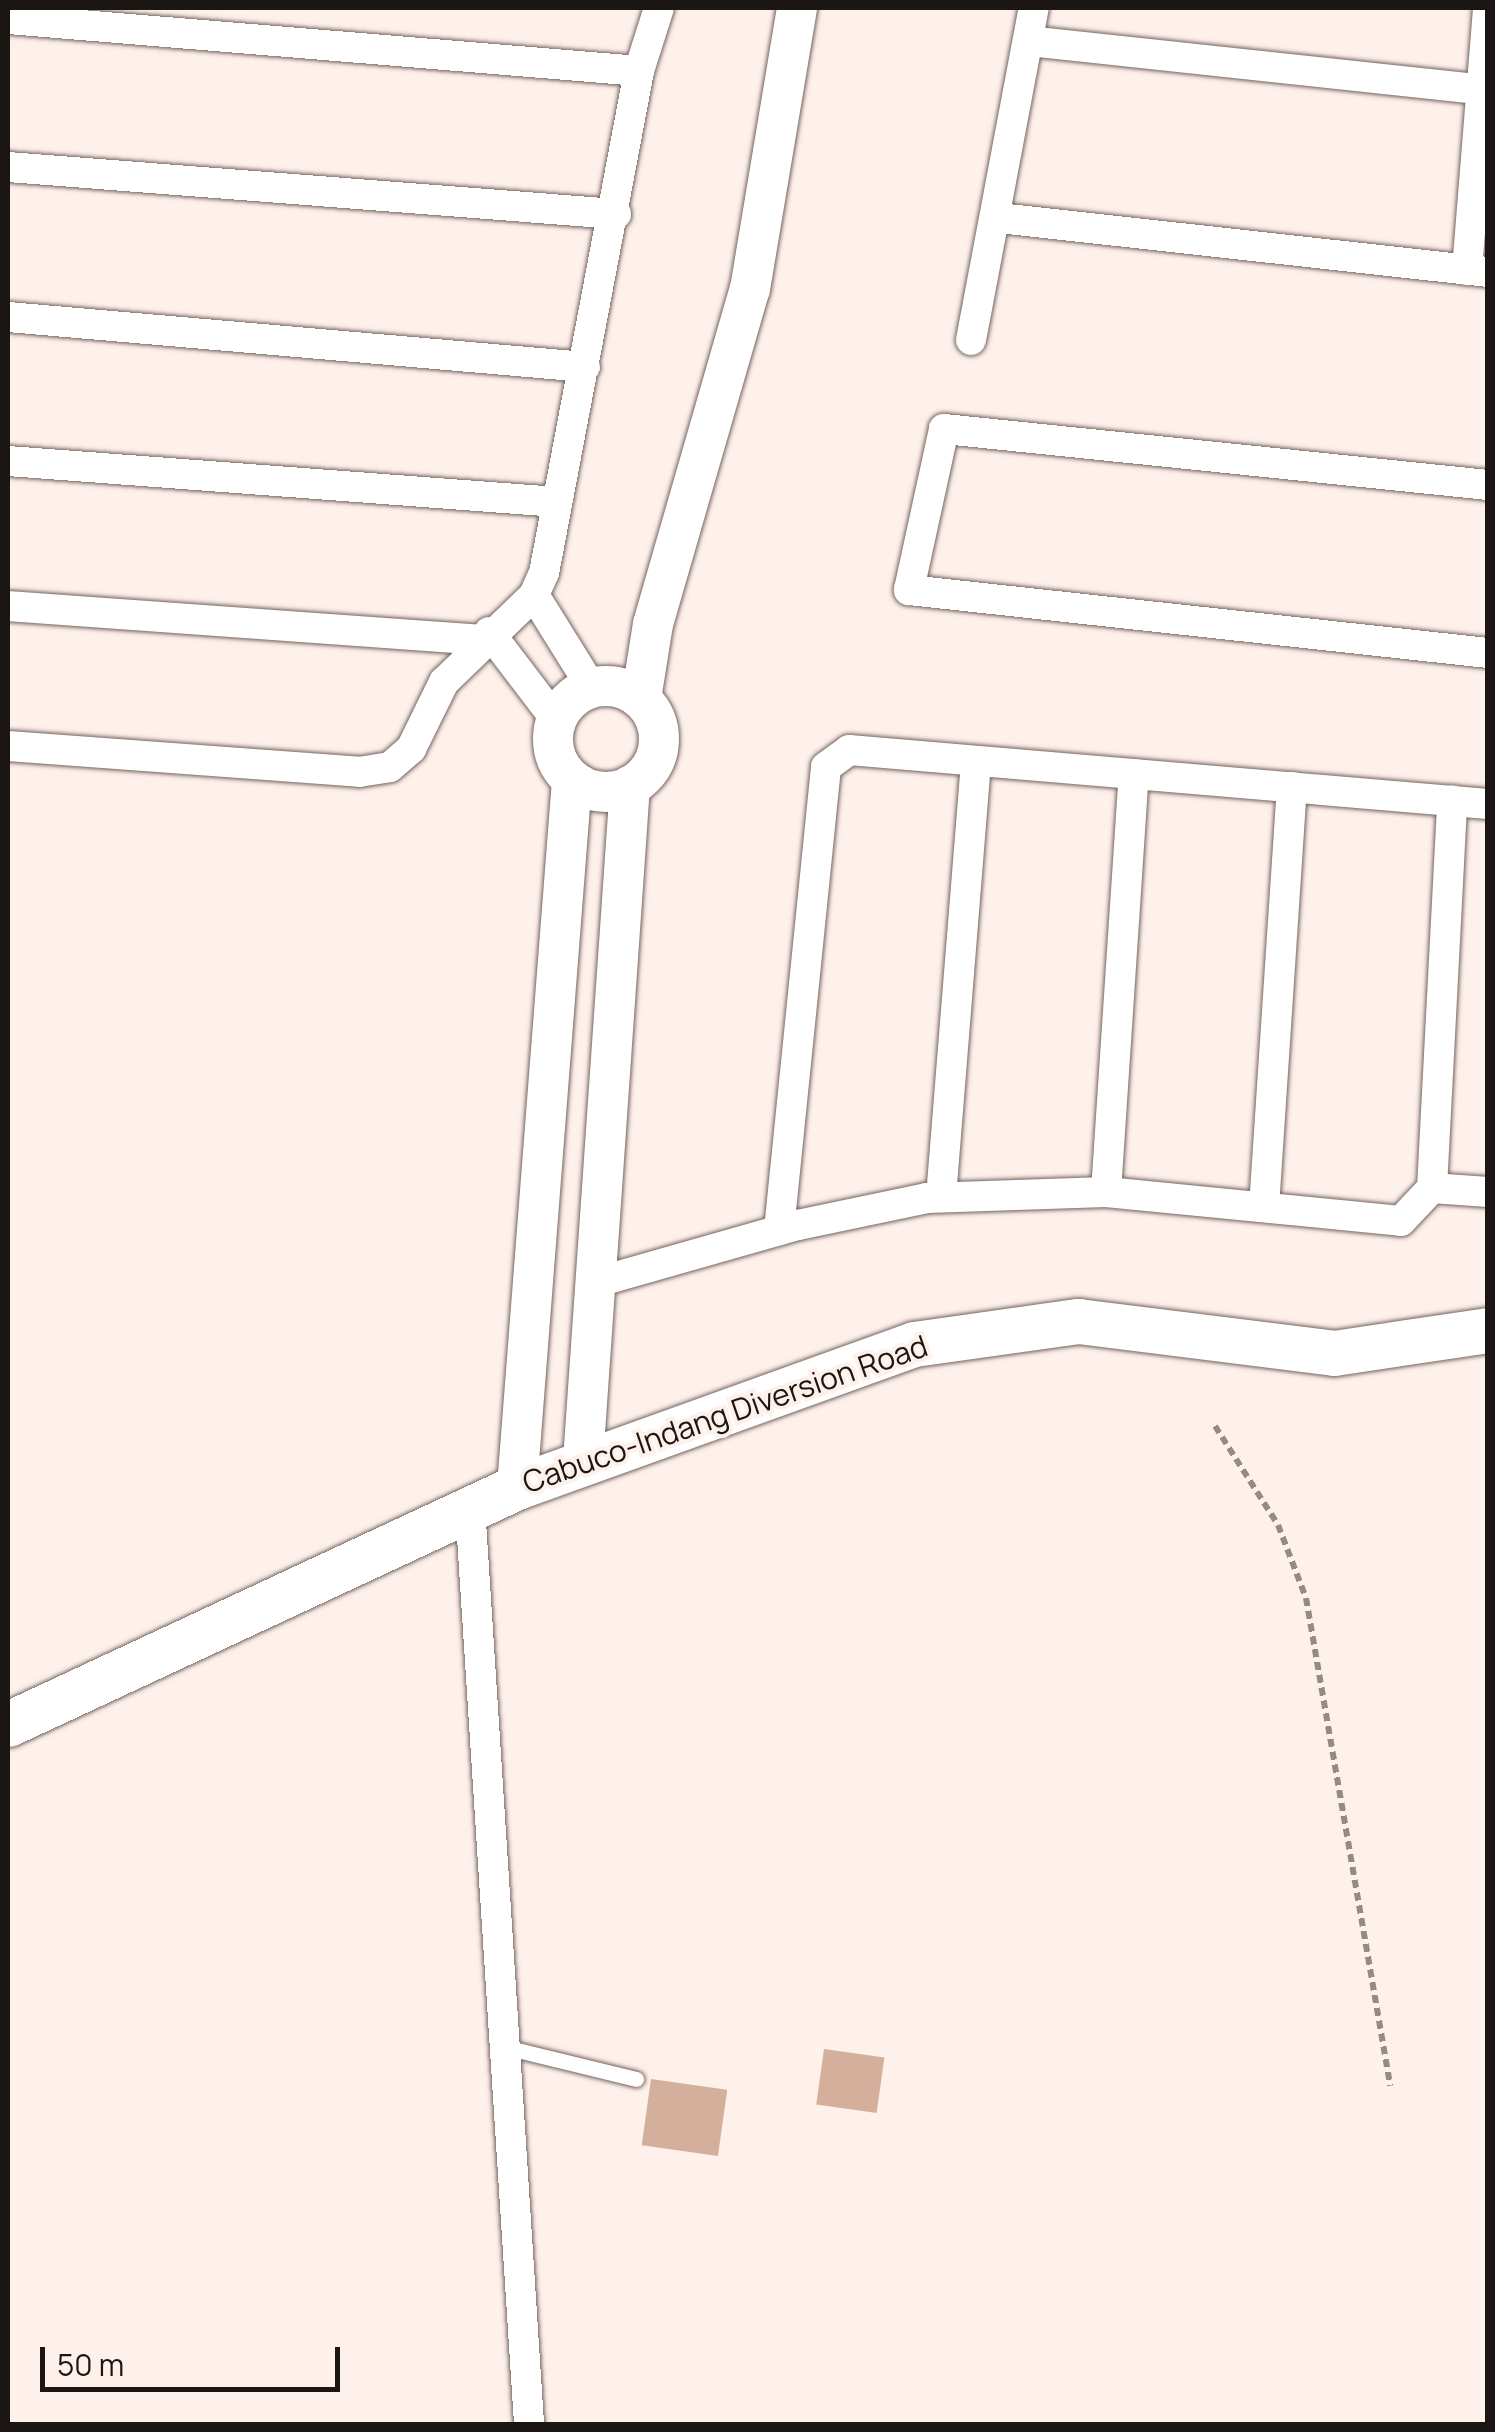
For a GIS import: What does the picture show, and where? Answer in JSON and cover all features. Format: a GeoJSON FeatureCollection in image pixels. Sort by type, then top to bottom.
{"type":"FeatureCollection","features":[{"type":"Feature","properties":{"kind":"main road","name":"Cabuco-Indang Diversion Road"},"geometry":{"type":"LineString","coordinates":[[8,1724],[470,1506],[843,1366],[1016,1324],[1121,1323],[1334,1352],[1488,1330]]}},
{"type":"Feature","properties":{"kind":"street"},"geometry":{"type":"LineString","coordinates":[[8,746],[359,772],[390,768],[411,749],[444,682],[484,636],[534,595],[616,214],[639,71],[659,8]]}},
{"type":"Feature","properties":{"kind":"street"},"geometry":{"type":"LineString","coordinates":[[556,720],[614,691],[652,624],[750,290],[798,8]]}},
{"type":"Feature","properties":{"kind":"street"},"geometry":{"type":"LineString","coordinates":[[971,340],[999,218],[1034,8]]}},
{"type":"Feature","properties":{"kind":"street"},"geometry":{"type":"LineString","coordinates":[[999,218],[1477,271],[1479,89],[1488,11]]}},
{"type":"Feature","properties":{"kind":"street"},"geometry":{"type":"LineString","coordinates":[[8,19],[639,71]]}},
{"type":"Feature","properties":{"kind":"street"},"geometry":{"type":"LineString","coordinates":[[1028,41],[1479,89]]}},
{"type":"Feature","properties":{"kind":"street"},"geometry":{"type":"LineString","coordinates":[[8,167],[616,214]]}},
{"type":"Feature","properties":{"kind":"street"},"geometry":{"type":"LineString","coordinates":[[8,317],[585,367]]}},
{"type":"Feature","properties":{"kind":"street"},"geometry":{"type":"LineString","coordinates":[[1488,486],[944,428],[909,590],[1488,654]]}},
{"type":"Feature","properties":{"kind":"street"},"geometry":{"type":"LineString","coordinates":[[8,461],[557,502]]}},
{"type":"Feature","properties":{"kind":"street"},"geometry":{"type":"LineString","coordinates":[[534,595],[658,746],[630,786],[582,1461]]}},
{"type":"Feature","properties":{"kind":"street"},"geometry":{"type":"LineString","coordinates":[[8,606],[484,636],[556,720],[554,752],[572,780],[600,792],[630,786]]}},
{"type":"Feature","properties":{"kind":"street"},"geometry":{"type":"LineString","coordinates":[[778,1230],[826,766],[849,750],[1488,804]]}},
{"type":"Feature","properties":{"kind":"street"},"geometry":{"type":"LineString","coordinates":[[941,1197],[976,760]]}},
{"type":"Feature","properties":{"kind":"street"},"geometry":{"type":"LineString","coordinates":[[1106,1192],[1134,774]]}},
{"type":"Feature","properties":{"kind":"street"},"geometry":{"type":"LineString","coordinates":[[517,1486],[572,780]]}},
{"type":"Feature","properties":{"kind":"street"},"geometry":{"type":"LineString","coordinates":[[1264,1207],[1292,788]]}},
{"type":"Feature","properties":{"kind":"street"},"geometry":{"type":"LineString","coordinates":[[594,1283],[778,1230],[941,1197],[1106,1192],[1402,1220],[1432,1188],[1452,801]]}},
{"type":"Feature","properties":{"kind":"street"},"geometry":{"type":"LineString","coordinates":[[1432,1188],[1488,1192]]}},
{"type":"Feature","properties":{"kind":"street"},"geometry":{"type":"LineString","coordinates":[[470,1506],[529,2424]]}},
{"type":"Feature","properties":{"kind":"lane"},"geometry":{"type":"LineString","coordinates":[[505,2047],[636,2078]]}},
{"type":"Feature","properties":{"kind":"path"},"geometry":{"type":"LineString","coordinates":[[1215,1426],[1278,1525],[1306,1598],[1390,2086]]}},
{"type":"Feature","properties":{"kind":"building"},"geometry":{"type":"Polygon","coordinates":[[[824,2049],[884,2057],[877,2113],[816,2104],[824,2049]]]}},
{"type":"Feature","properties":{"kind":"building"},"geometry":{"type":"Polygon","coordinates":[[[651,2079],[727,2090],[718,2156],[642,2145],[651,2079]]]}}]}
